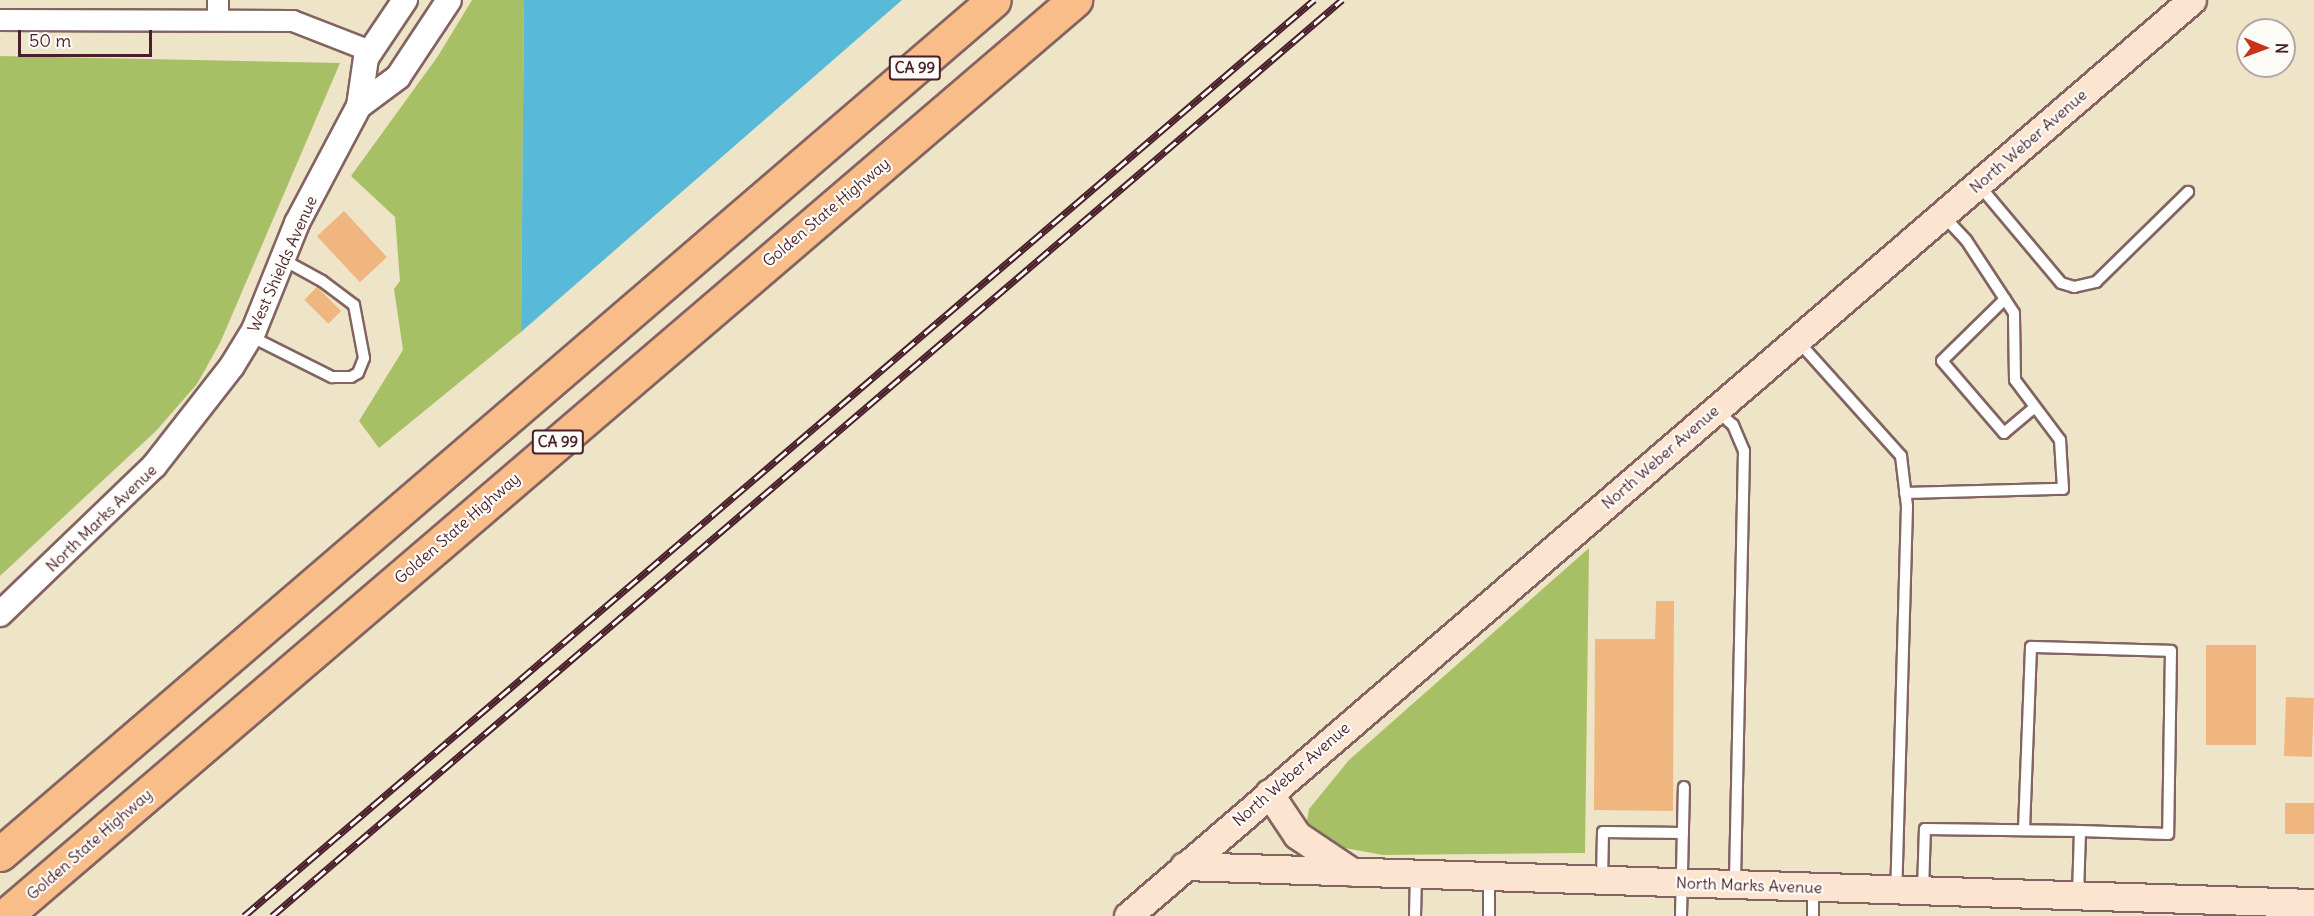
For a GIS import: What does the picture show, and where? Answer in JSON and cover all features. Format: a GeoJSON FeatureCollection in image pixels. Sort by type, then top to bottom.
{"type":"FeatureCollection","features":[{"type":"Feature","properties":{"kind":"highway","name":"CA 99"},"geometry":{"type":"LineString","coordinates":[[0,854],[994,0]]}},
{"type":"Feature","properties":{"kind":"highway","name":"Golden State Highway"},"geometry":{"type":"LineString","coordinates":[[5,916],[1075,0]]}},
{"type":"Feature","properties":{"kind":"main road","name":"North Weber Avenue"},"geometry":{"type":"LineString","coordinates":[[1128,916],[2192,0]]}},
{"type":"Feature","properties":{"kind":"main road"},"geometry":{"type":"LineString","coordinates":[[1269,793],[1297,835],[1352,872]]}},
{"type":"Feature","properties":{"kind":"main road","name":"North Marks Avenue"},"geometry":{"type":"LineString","coordinates":[[1184,866],[2314,903]]}},
{"type":"Feature","properties":{"kind":"street"},"geometry":{"type":"LineString","coordinates":[[218,0],[218,20]]}},
{"type":"Feature","properties":{"kind":"street","name":"West Shields Avenue"},"geometry":{"type":"LineString","coordinates":[[196,417],[250,336],[297,223],[359,106],[366,58],[405,0]]}},
{"type":"Feature","properties":{"kind":"street","name":"West Shields Avenue"},"geometry":{"type":"LineString","coordinates":[[359,106],[398,77],[449,0]]}},
{"type":"Feature","properties":{"kind":"street"},"geometry":{"type":"LineString","coordinates":[[0,20],[293,21],[370,51]]}},
{"type":"Feature","properties":{"kind":"street","name":"North Marks Avenue"},"geometry":{"type":"LineString","coordinates":[[0,614],[114,507],[196,417]]}},
{"type":"Feature","properties":{"kind":"lane"},"geometry":{"type":"LineString","coordinates":[[1978,184],[2061,283],[2074,287],[2096,282],[2188,192]]}},
{"type":"Feature","properties":{"kind":"lane"},"geometry":{"type":"LineString","coordinates":[[1905,493],[2063,489],[2060,440],[2015,380],[2014,313],[1966,240],[1942,214]]}},
{"type":"Feature","properties":{"kind":"lane"},"geometry":{"type":"LineString","coordinates":[[250,336],[332,377],[351,377],[358,373],[364,358],[354,305],[322,280],[282,259]]}},
{"type":"Feature","properties":{"kind":"lane"},"geometry":{"type":"LineString","coordinates":[[2005,299],[1942,361],[2004,433],[2035,406]]}},
{"type":"Feature","properties":{"kind":"lane"},"geometry":{"type":"LineString","coordinates":[[1797,339],[1900,456],[1905,493],[1896,890]]}},
{"type":"Feature","properties":{"kind":"lane"},"geometry":{"type":"LineString","coordinates":[[1715,410],[1733,425],[1744,451],[1735,884]]}},
{"type":"Feature","properties":{"kind":"lane"},"geometry":{"type":"LineString","coordinates":[[1923,891],[1925,829],[2168,834],[2171,651],[2031,647],[2024,830]]}},
{"type":"Feature","properties":{"kind":"lane"},"geometry":{"type":"LineString","coordinates":[[1681,916],[1684,787]]}},
{"type":"Feature","properties":{"kind":"lane"},"geometry":{"type":"LineString","coordinates":[[2078,896],[2080,831]]}},
{"type":"Feature","properties":{"kind":"lane"},"geometry":{"type":"LineString","coordinates":[[1602,880],[1603,832],[1683,833]]}},
{"type":"Feature","properties":{"kind":"lane"},"geometry":{"type":"LineString","coordinates":[[1415,916],[1416,874]]}},
{"type":"Feature","properties":{"kind":"lane"},"geometry":{"type":"LineString","coordinates":[[1489,916],[1490,876]]}},
{"type":"Feature","properties":{"kind":"lane"},"geometry":{"type":"LineString","coordinates":[[1813,887],[1813,916]]}},
{"type":"Feature","properties":{"kind":"green space"},"geometry":{"type":"Polygon","coordinates":[[[472,0],[524,0],[521,332],[379,448],[359,421],[403,350],[394,289],[400,281],[395,217],[351,176],[438,56],[472,0]]]}},
{"type":"Feature","properties":{"kind":"green space"},"geometry":{"type":"Polygon","coordinates":[[[0,56],[340,63],[220,343],[197,384],[156,431],[0,576],[0,56]]]}},
{"type":"Feature","properties":{"kind":"green space"},"geometry":{"type":"Polygon","coordinates":[[[1589,548],[1585,853],[1383,855],[1328,845],[1306,827],[1309,809],[1349,760],[1589,548]]]}},
{"type":"Feature","properties":{"kind":"water"},"geometry":{"type":"Polygon","coordinates":[[[524,0],[902,0],[521,332],[524,0]]]}},
{"type":"Feature","properties":{"kind":"building"},"geometry":{"type":"Polygon","coordinates":[[[344,211],[387,257],[360,282],[317,236],[344,211]]]}},
{"type":"Feature","properties":{"kind":"building"},"geometry":{"type":"Polygon","coordinates":[[[317,287],[341,311],[328,324],[304,300],[317,287]]]}},
{"type":"Feature","properties":{"kind":"building"},"geometry":{"type":"Polygon","coordinates":[[[1656,601],[1674,601],[1673,811],[1594,810],[1595,639],[1655,639],[1656,601]]]}},
{"type":"Feature","properties":{"kind":"building"},"geometry":{"type":"Polygon","coordinates":[[[2206,645],[2256,645],[2256,745],[2206,745],[2206,645]]]}},
{"type":"Feature","properties":{"kind":"building"},"geometry":{"type":"Polygon","coordinates":[[[2286,697],[2314,698],[2312,757],[2284,756],[2286,697]]]}},
{"type":"Feature","properties":{"kind":"building"},"geometry":{"type":"Polygon","coordinates":[[[2285,803],[2314,803],[2314,834],[2285,834],[2285,803]]]}},
{"type":"Feature","properties":{"kind":"railway"},"geometry":{"type":"LineString","coordinates":[[244,916],[1314,0]]}},
{"type":"Feature","properties":{"kind":"railway"},"geometry":{"type":"LineString","coordinates":[[272,916],[1342,0]]}}]}
